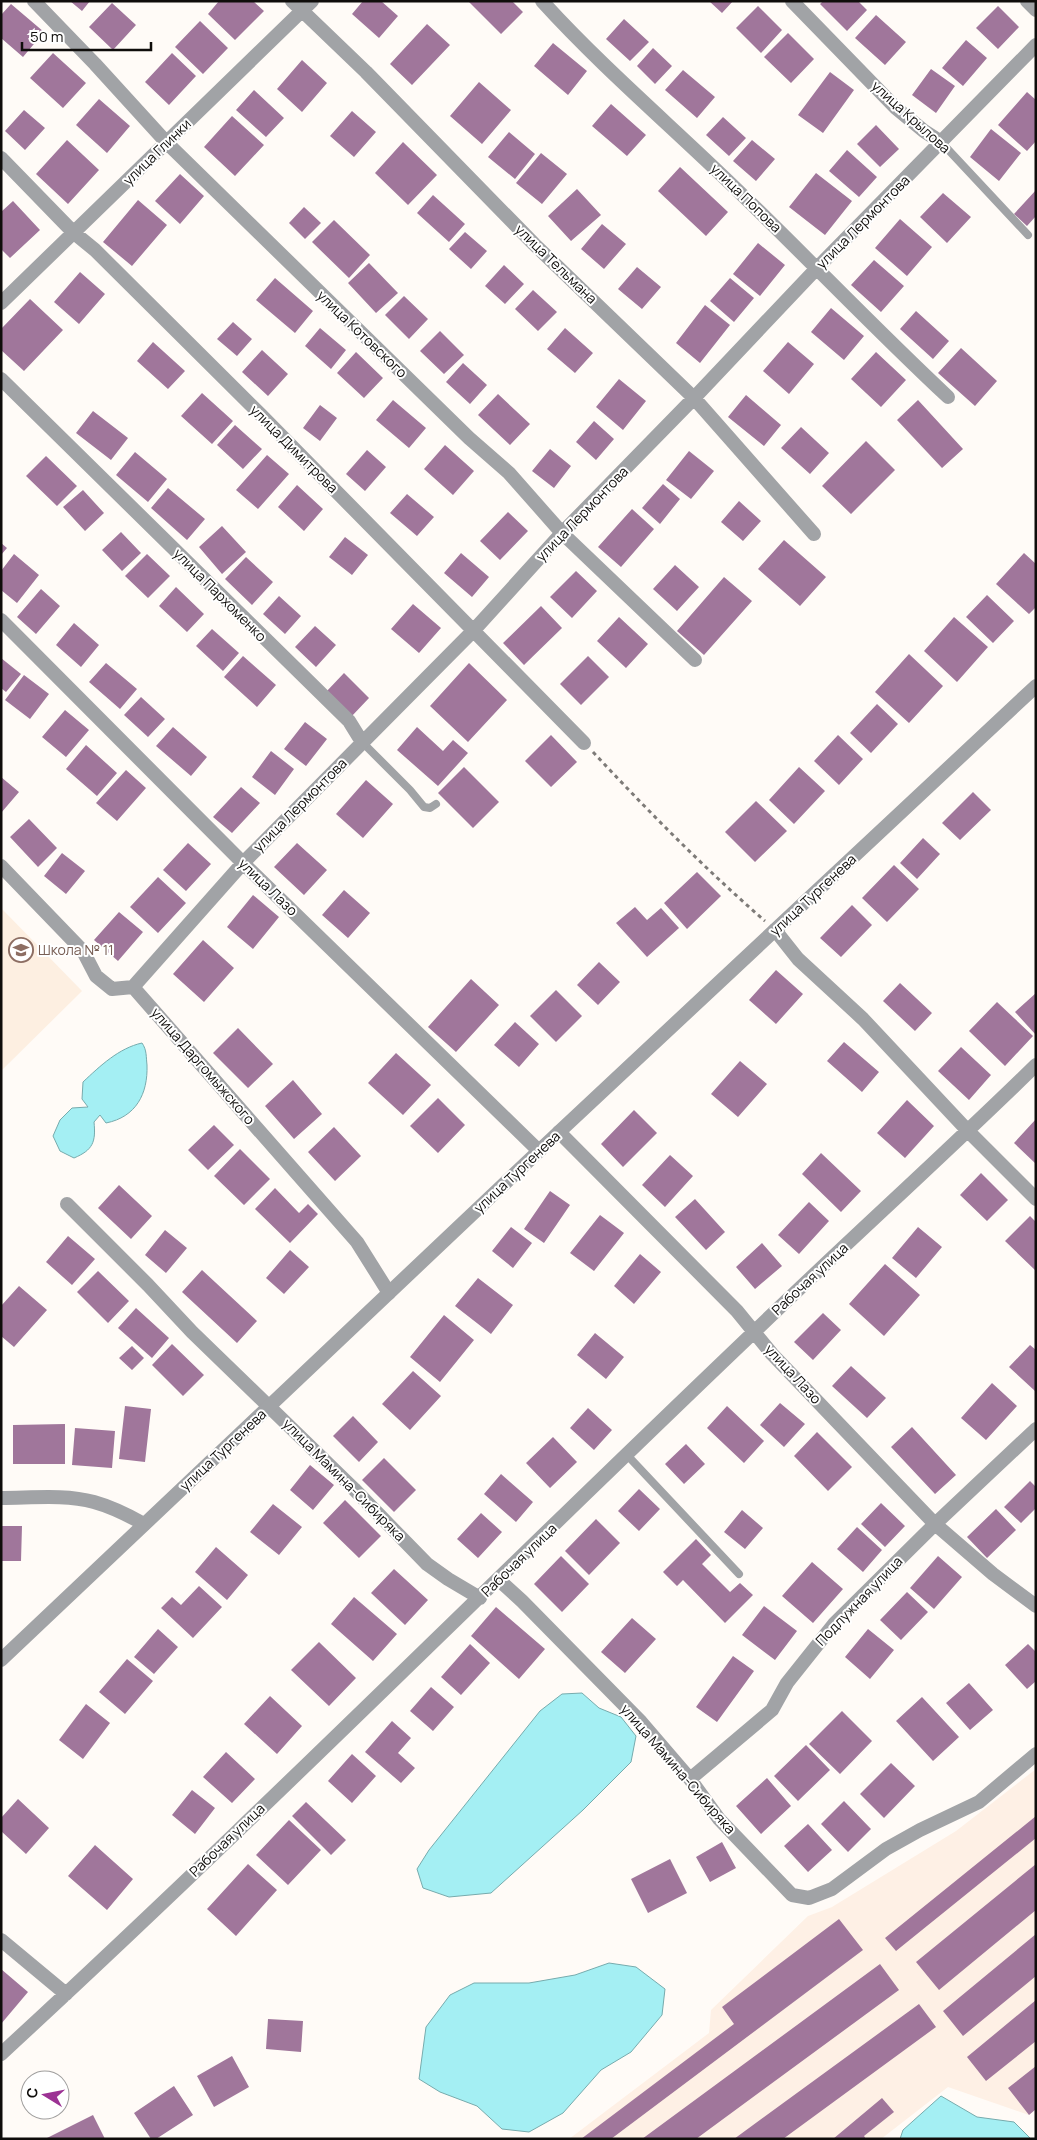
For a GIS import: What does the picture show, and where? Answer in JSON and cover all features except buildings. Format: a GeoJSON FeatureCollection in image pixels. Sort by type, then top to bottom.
{"type":"FeatureCollection","features":[{"type":"Feature","properties":{"kind":"street","name":"улица Котовского"},"geometry":{"type":"LineString","coordinates":[[34,1],[167,142],[469,438],[509,473],[562,533],[695,660]]}},
{"type":"Feature","properties":{"kind":"street","name":"улица Тельмана"},"geometry":{"type":"LineString","coordinates":[[292,1],[366,72],[534,244],[694,398],[814,534]]}},
{"type":"Feature","properties":{"kind":"street","name":"улица Глинки"},"geometry":{"type":"LineString","coordinates":[[1,302],[312,1]]}},
{"type":"Feature","properties":{"kind":"street","name":"улица Попова"},"geometry":{"type":"LineString","coordinates":[[542,1],[596,57],[818,267],[895,348],[948,397]]}},
{"type":"Feature","properties":{"kind":"street","name":"улица Крылова"},"geometry":{"type":"LineString","coordinates":[[792,1],[896,108],[941,142]]}},
{"type":"Feature","properties":{"kind":"street"},"geometry":{"type":"LineString","coordinates":[[1027,1],[1036,10]]}},
{"type":"Feature","properties":{"kind":"street","name":"улица Лермонтова"},"geometry":{"type":"LineString","coordinates":[[133,987],[243,862],[474,630],[562,533],[818,267],[1036,45]]}},
{"type":"Feature","properties":{"kind":"street","name":"улица Димитрова"},"geometry":{"type":"LineString","coordinates":[[1,158],[73,232],[95,250],[260,414],[584,742]]}},
{"type":"Feature","properties":{"kind":"street","name":"улица Пархоменко"},"geometry":{"type":"LineString","coordinates":[[1,379],[349,721],[362,742]]}},
{"type":"Feature","properties":{"kind":"street","name":"улица Лазо"},"geometry":{"type":"LineString","coordinates":[[1,620],[243,862],[539,1151]]}},
{"type":"Feature","properties":{"kind":"street","name":"улица Тургенева"},"geometry":{"type":"LineString","coordinates":[[1,1660],[559,1132],[1036,686]]}},
{"type":"Feature","properties":{"kind":"street"},"geometry":{"type":"LineString","coordinates":[[1,866],[83,951],[96,976],[112,989],[133,987]]}},
{"type":"Feature","properties":{"kind":"street"},"geometry":{"type":"LineString","coordinates":[[775,930],[798,959],[863,1018],[968,1131],[1036,1199]]}},
{"type":"Feature","properties":{"kind":"street","name":"улица Даргомыжского"},"geometry":{"type":"LineString","coordinates":[[133,987],[357,1242],[389,1293]]}},
{"type":"Feature","properties":{"kind":"street","name":"Рабочая улица"},"geometry":{"type":"LineString","coordinates":[[1,2054],[480,1598],[754,1331],[1036,1065]]}},
{"type":"Feature","properties":{"kind":"street","name":"улица Лазо"},"geometry":{"type":"LineString","coordinates":[[559,1132],[730,1304],[772,1354],[935,1524],[993,1574],[1036,1606]]}},
{"type":"Feature","properties":{"kind":"street","name":"улица Мамина-Сибиряка"},"geometry":{"type":"LineString","coordinates":[[67,1204],[192,1332],[270,1406],[428,1564],[448,1579],[480,1598]]}},
{"type":"Feature","properties":{"kind":"street","name":"Подлужная улица"},"geometry":{"type":"LineString","coordinates":[[690,1778],[772,1710],[787,1684],[834,1624],[935,1524],[1036,1429]]}},
{"type":"Feature","properties":{"kind":"street"},"geometry":{"type":"LineString","coordinates":[[1,1498],[74,1499],[93,1502],[113,1508],[144,1524]]}},
{"type":"Feature","properties":{"kind":"street","name":"улица Мамина-Сибиряка"},"geometry":{"type":"LineString","coordinates":[[498,1580],[522,1601],[640,1722],[690,1778],[719,1819],[792,1896],[809,1898],[832,1889],[886,1848],[979,1802],[1036,1754]]}},
{"type":"Feature","properties":{"kind":"street"},"geometry":{"type":"LineString","coordinates":[[1,1940],[66,1994]]}},
{"type":"Feature","properties":{"kind":"lane","name":"улица Крылова"},"geometry":{"type":"LineString","coordinates":[[941,142],[1028,235]]}},
{"type":"Feature","properties":{"kind":"lane","name":"улица Пархоменко"},"geometry":{"type":"LineString","coordinates":[[362,742],[410,790],[424,807],[430,808],[436,804]]}},
{"type":"Feature","properties":{"kind":"lane"},"geometry":{"type":"LineString","coordinates":[[627,1455],[739,1574]]}},
{"type":"Feature","properties":{"kind":"path"},"geometry":{"type":"LineString","coordinates":[[584,742],[646,809],[728,889],[775,930]]}},
{"type":"Feature","properties":{"kind":"shaded area","name":"Школа № 11"},"geometry":{"type":"Polygon","coordinates":[[[1,908],[82,991],[1,1071],[1,908]]]}},
{"type":"Feature","properties":{"kind":"shaded area"},"geometry":{"type":"Polygon","coordinates":[[[1036,1769],[1036,2109],[1029,2115],[948,2087],[881,2139],[569,2139],[709,2033],[711,2010],[808,1916],[832,1907],[956,1831],[1036,1769]]]}},
{"type":"Feature","properties":{"kind":"water"},"geometry":{"type":"Polygon","coordinates":[[[142,1043],[146,1054],[147,1076],[138,1103],[132,1110],[116,1120],[106,1123],[100,1115],[94,1122],[94,1140],[85,1152],[74,1158],[60,1151],[53,1136],[60,1120],[72,1108],[88,1107],[82,1099],[83,1082],[118,1053],[142,1043]]]}},
{"type":"Feature","properties":{"kind":"water"},"geometry":{"type":"Polygon","coordinates":[[[582,1693],[599,1708],[621,1717],[636,1736],[631,1762],[583,1810],[491,1893],[449,1897],[423,1888],[417,1869],[429,1850],[540,1711],[562,1694],[582,1693]]]}},
{"type":"Feature","properties":{"kind":"water"},"geometry":{"type":"Polygon","coordinates":[[[609,1963],[636,1967],[665,1989],[662,2015],[631,2052],[601,2070],[563,2113],[529,2132],[502,2129],[477,2106],[440,2092],[419,2079],[426,2027],[450,1995],[474,1983],[529,1983],[575,1975],[609,1963]]]}},
{"type":"Feature","properties":{"kind":"water"},"geometry":{"type":"Polygon","coordinates":[[[941,2096],[977,2117],[1014,2122],[1031,2139],[900,2139],[903,2130],[941,2096]]]}},
{"type":"Feature","properties":{"kind":"place","name":"Школа № 11"},"geometry":{"type":"Point","coordinates":[21,950]}}]}
